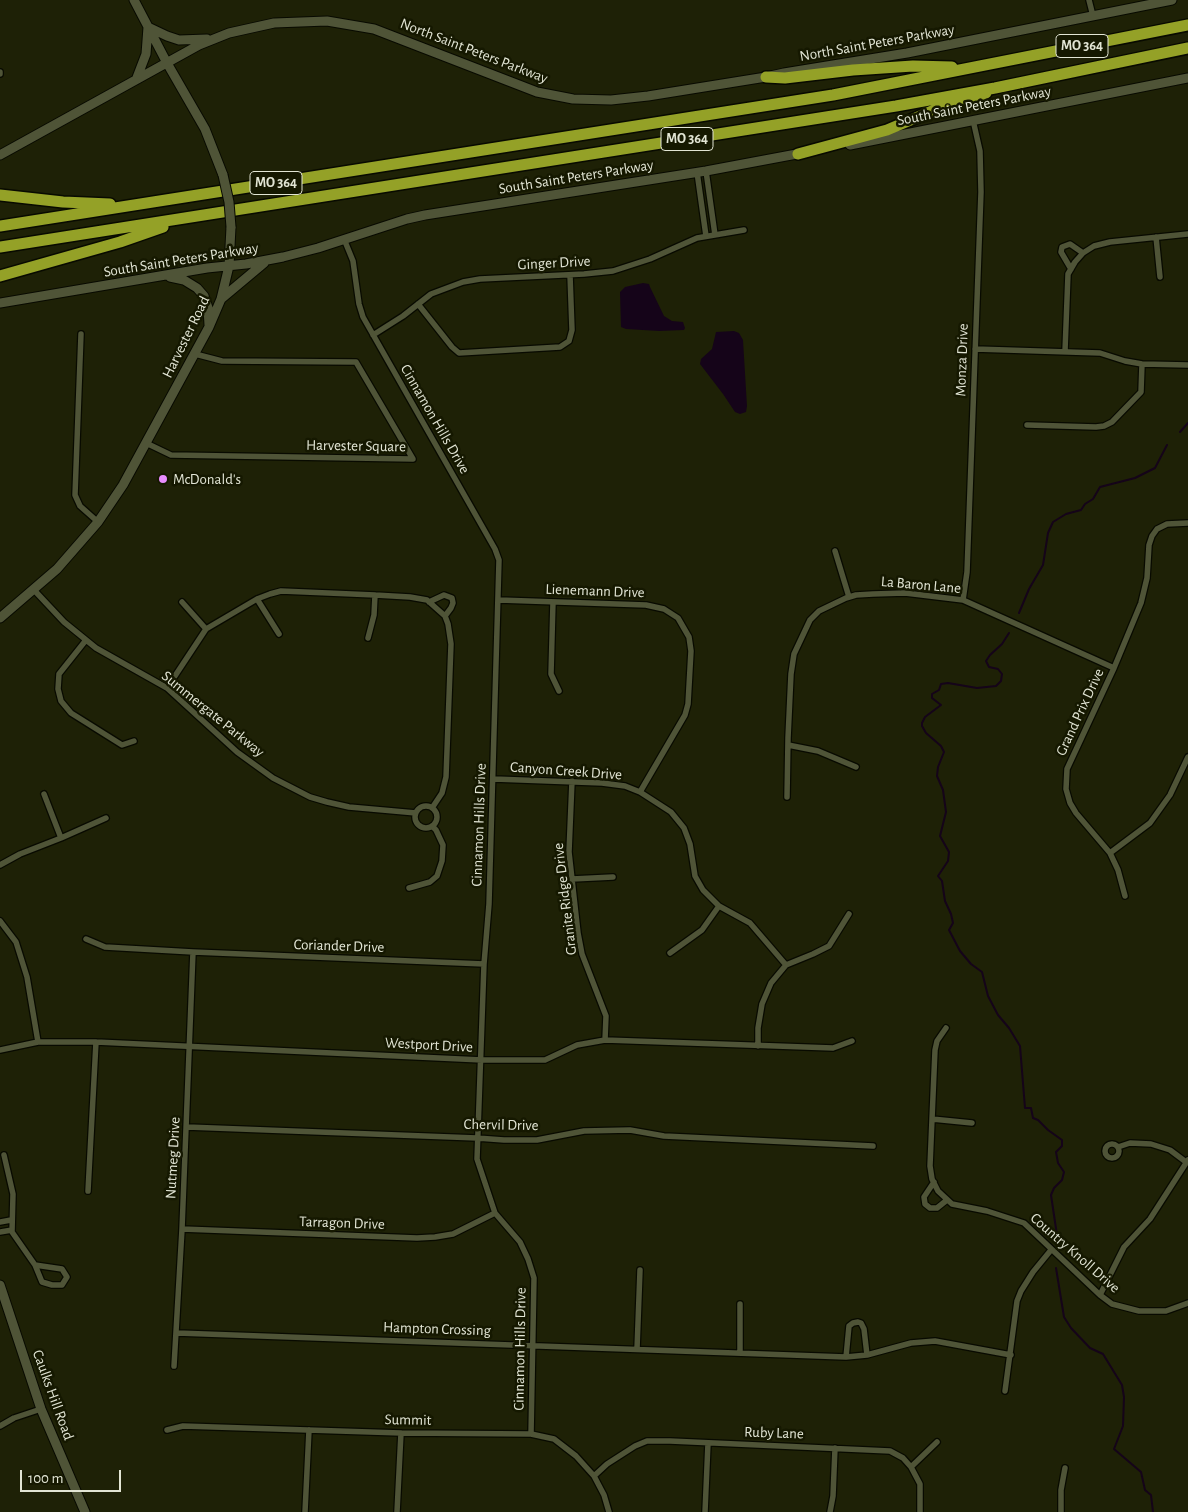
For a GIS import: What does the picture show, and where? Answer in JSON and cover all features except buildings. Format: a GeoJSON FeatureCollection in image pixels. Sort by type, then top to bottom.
{"type":"FeatureCollection","features":[{"type":"Feature","properties":{"kind":"highway","name":"MO 364"},"geometry":{"type":"LineString","coordinates":[[0,226],[824,96],[1188,25]]}},
{"type":"Feature","properties":{"kind":"highway","name":"MO 364"},"geometry":{"type":"LineString","coordinates":[[0,247],[844,114],[995,88],[1188,48]]}},
{"type":"Feature","properties":{"kind":"highway"},"geometry":{"type":"LineString","coordinates":[[766,77],[785,78],[837,71],[913,66],[976,67]]}},
{"type":"Feature","properties":{"kind":"highway"},"geometry":{"type":"LineString","coordinates":[[798,154],[887,130],[939,108],[971,101],[995,88]]}},
{"type":"Feature","properties":{"kind":"highway"},"geometry":{"type":"LineString","coordinates":[[0,196],[63,202],[135,205]]}},
{"type":"Feature","properties":{"kind":"highway"},"geometry":{"type":"LineString","coordinates":[[0,276],[120,242],[190,217]]}},
{"type":"Feature","properties":{"kind":"main road","name":"Harvester Road"},"geometry":{"type":"LineString","coordinates":[[0,618],[54,572],[98,522],[123,485],[210,327],[221,299],[229,266],[231,227],[229,202],[223,175],[205,129],[134,0]]}},
{"type":"Feature","properties":{"kind":"main road","name":"North Saint Peters Parkway"},"geometry":{"type":"LineString","coordinates":[[0,155],[212,39],[274,22],[312,20],[374,29],[537,92],[586,100],[623,100],[938,47],[1172,0]]}},
{"type":"Feature","properties":{"kind":"main road"},"geometry":{"type":"LineString","coordinates":[[136,80],[146,54],[148,27],[179,40],[212,39]]}},
{"type":"Feature","properties":{"kind":"main road","name":"South Saint Peters Parkway"},"geometry":{"type":"LineString","coordinates":[[0,304],[160,276],[268,260],[295,254],[425,215],[850,145],[1188,78]]}},
{"type":"Feature","properties":{"kind":"main road"},"geometry":{"type":"LineString","coordinates":[[221,299],[268,260]]}},
{"type":"Feature","properties":{"kind":"main road"},"geometry":{"type":"LineString","coordinates":[[160,276],[184,280],[197,288],[204,296],[208,308],[210,327]]}},
{"type":"Feature","properties":{"kind":"main road","name":"Caulks Hill Road"},"geometry":{"type":"LineString","coordinates":[[0,1286],[3,1305],[40,1409],[85,1512]]}},
{"type":"Feature","properties":{"kind":"street"},"geometry":{"type":"LineString","coordinates":[[1089,0],[1093,16]]}},
{"type":"Feature","properties":{"kind":"street","name":"Monza Drive"},"geometry":{"type":"LineString","coordinates":[[963,600],[967,572],[981,192],[980,151],[973,120]]}},
{"type":"Feature","properties":{"kind":"street"},"geometry":{"type":"LineString","coordinates":[[701,171],[715,234]]}},
{"type":"Feature","properties":{"kind":"street"},"geometry":{"type":"LineString","coordinates":[[701,171],[706,236]]}},
{"type":"Feature","properties":{"kind":"street","name":"Ginger Drive"},"geometry":{"type":"LineString","coordinates":[[373,335],[438,291],[471,280],[599,273],[625,268],[706,236],[744,230]]}},
{"type":"Feature","properties":{"kind":"street"},"geometry":{"type":"LineString","coordinates":[[1065,351],[1068,274],[1083,253],[1094,246],[1110,242],[1188,234]]}},
{"type":"Feature","properties":{"kind":"street"},"geometry":{"type":"LineString","coordinates":[[1156,237],[1160,277]]}},
{"type":"Feature","properties":{"kind":"street","name":"Cinnamon Hills Drive"},"geometry":{"type":"LineString","coordinates":[[344,239],[353,261],[359,304],[363,317],[500,560],[494,779],[489,904],[484,964],[477,1159],[495,1213],[520,1242],[534,1278],[531,1434]]}},
{"type":"Feature","properties":{"kind":"street"},"geometry":{"type":"LineString","coordinates":[[1071,269],[1060,252],[1062,247],[1070,244],[1083,253]]}},
{"type":"Feature","properties":{"kind":"street"},"geometry":{"type":"LineString","coordinates":[[418,304],[452,347],[464,354],[560,347],[569,341],[572,330],[570,275]]}},
{"type":"Feature","properties":{"kind":"street"},"geometry":{"type":"LineString","coordinates":[[81,334],[75,495],[80,506],[98,522]]}},
{"type":"Feature","properties":{"kind":"street"},"geometry":{"type":"LineString","coordinates":[[975,349],[1065,351],[1100,354],[1142,364],[1188,365]]}},
{"type":"Feature","properties":{"kind":"street","name":"Harvester Square"},"geometry":{"type":"LineString","coordinates":[[146,444],[171,455],[413,459],[356,362],[222,361],[195,354]]}},
{"type":"Feature","properties":{"kind":"street"},"geometry":{"type":"LineString","coordinates":[[1027,426],[1096,427],[1112,422],[1141,392],[1142,364]]}},
{"type":"Feature","properties":{"kind":"street","name":"Grand Prix Drive"},"geometry":{"type":"LineString","coordinates":[[1125,896],[1118,870],[1110,853],[1076,813],[1070,803],[1066,788],[1067,769],[1114,668],[1141,603],[1147,578],[1149,545],[1152,536],[1157,529],[1167,524],[1188,523]]}},
{"type":"Feature","properties":{"kind":"street"},"geometry":{"type":"LineString","coordinates":[[835,551],[850,597]]}},
{"type":"Feature","properties":{"kind":"street","name":"Summergate Parkway"},"geometry":{"type":"LineString","coordinates":[[34,590],[64,622],[96,648],[167,688],[237,752],[273,778],[308,799],[349,807],[416,813]]}},
{"type":"Feature","properties":{"kind":"street"},"geometry":{"type":"LineString","coordinates":[[167,688],[206,629],[257,599],[281,591],[410,597],[429,602],[444,616],[448,624],[451,644],[446,777],[442,794],[432,808]]}},
{"type":"Feature","properties":{"kind":"street","name":"La Baron Lane"},"geometry":{"type":"LineString","coordinates":[[787,797],[788,745],[794,654],[810,620],[819,611],[850,597],[873,594],[905,594],[963,600],[1114,668]]}},
{"type":"Feature","properties":{"kind":"street"},"geometry":{"type":"LineString","coordinates":[[368,638],[374,615],[375,595]]}},
{"type":"Feature","properties":{"kind":"street"},"geometry":{"type":"LineString","coordinates":[[429,602],[444,595],[452,598],[451,608],[444,616]]}},
{"type":"Feature","properties":{"kind":"street"},"geometry":{"type":"LineString","coordinates":[[257,599],[279,634]]}},
{"type":"Feature","properties":{"kind":"street","name":"Lienemann Drive"},"geometry":{"type":"LineString","coordinates":[[499,600],[646,605],[664,609],[678,618],[689,637],[691,651],[689,695],[685,715],[640,792]]}},
{"type":"Feature","properties":{"kind":"street"},"geometry":{"type":"LineString","coordinates":[[182,602],[206,629]]}},
{"type":"Feature","properties":{"kind":"street"},"geometry":{"type":"LineString","coordinates":[[553,602],[551,674],[559,690]]}},
{"type":"Feature","properties":{"kind":"street"},"geometry":{"type":"LineString","coordinates":[[86,640],[60,674],[58,689],[61,701],[70,713],[122,745],[134,742]]}},
{"type":"Feature","properties":{"kind":"street"},"geometry":{"type":"LineString","coordinates":[[788,745],[818,751],[856,767]]}},
{"type":"Feature","properties":{"kind":"street"},"geometry":{"type":"LineString","coordinates":[[1110,853],[1150,823],[1170,795],[1188,757]]}},
{"type":"Feature","properties":{"kind":"street","name":"Canyon Creek Drive"},"geometry":{"type":"LineString","coordinates":[[494,779],[572,781],[625,786],[640,792],[671,812],[684,828],[690,844],[695,876],[703,890],[719,906],[750,923],[786,965]]}},
{"type":"Feature","properties":{"kind":"street","name":"Granite Ridge Drive"},"geometry":{"type":"LineString","coordinates":[[572,781],[569,852],[572,879],[582,954],[606,1016],[605,1040]]}},
{"type":"Feature","properties":{"kind":"street"},"geometry":{"type":"LineString","coordinates":[[44,794],[61,838]]}},
{"type":"Feature","properties":{"kind":"street"},"geometry":{"type":"LineString","coordinates":[[424,806],[432,808],[436,811],[437,818],[432,826],[427,828],[420,826],[416,820],[416,813],[424,806]]}},
{"type":"Feature","properties":{"kind":"street"},"geometry":{"type":"LineString","coordinates":[[0,865],[20,854],[106,818]]}},
{"type":"Feature","properties":{"kind":"street"},"geometry":{"type":"LineString","coordinates":[[409,888],[430,882],[437,876],[442,861],[443,845],[432,826]]}},
{"type":"Feature","properties":{"kind":"street"},"geometry":{"type":"LineString","coordinates":[[572,879],[613,876]]}},
{"type":"Feature","properties":{"kind":"street"},"geometry":{"type":"LineString","coordinates":[[670,953],[702,930],[719,906]]}},
{"type":"Feature","properties":{"kind":"street"},"geometry":{"type":"LineString","coordinates":[[758,1046],[758,1028],[765,995],[771,983],[786,965],[829,946],[849,914]]}},
{"type":"Feature","properties":{"kind":"street"},"geometry":{"type":"LineString","coordinates":[[0,921],[16,942],[19,950],[27,977],[38,1042]]}},
{"type":"Feature","properties":{"kind":"street","name":"Coriander Drive"},"geometry":{"type":"LineString","coordinates":[[86,940],[105,947],[484,964]]}},
{"type":"Feature","properties":{"kind":"street","name":"Nutmeg Drive"},"geometry":{"type":"LineString","coordinates":[[174,1366],[187,1127],[193,952]]}},
{"type":"Feature","properties":{"kind":"street"},"geometry":{"type":"LineString","coordinates":[[934,1182],[924,1197],[924,1201],[930,1208],[937,1208],[947,1200],[938,1191],[930,1166],[935,1050],[946,1028]]}},
{"type":"Feature","properties":{"kind":"street","name":"Westport Drive"},"geometry":{"type":"LineString","coordinates":[[0,1050],[38,1042],[96,1042],[482,1060],[544,1060],[577,1045],[605,1040],[833,1048],[852,1042]]}},
{"type":"Feature","properties":{"kind":"street"},"geometry":{"type":"LineString","coordinates":[[88,1192],[96,1042]]}},
{"type":"Feature","properties":{"kind":"street"},"geometry":{"type":"LineString","coordinates":[[932,1119],[972,1123]]}},
{"type":"Feature","properties":{"kind":"street","name":"Chervil Drive"},"geometry":{"type":"LineString","coordinates":[[187,1127],[504,1140],[537,1140],[584,1131],[630,1130],[664,1136],[873,1146]]}},
{"type":"Feature","properties":{"kind":"street"},"geometry":{"type":"LineString","coordinates":[[1100,1295],[1124,1247],[1150,1219],[1187,1161],[1166,1148],[1148,1143],[1130,1143],[1118,1147]]}},
{"type":"Feature","properties":{"kind":"street"},"geometry":{"type":"LineString","coordinates":[[4,1155],[13,1194],[11,1220],[12,1230],[16,1239],[35,1265],[42,1282],[62,1285],[67,1277],[62,1269],[35,1265]]}},
{"type":"Feature","properties":{"kind":"street","name":"Country Knoll Drive"},"geometry":{"type":"LineString","coordinates":[[947,1200],[952,1204],[1000,1214],[1024,1223],[1051,1250],[1112,1304],[1139,1311],[1166,1311],[1188,1303]]}},
{"type":"Feature","properties":{"kind":"street","name":"Tarragon Drive"},"geometry":{"type":"LineString","coordinates":[[182,1229],[417,1238],[453,1234],[495,1213]]}},
{"type":"Feature","properties":{"kind":"street"},"geometry":{"type":"LineString","coordinates":[[0,1222],[11,1220]]}},
{"type":"Feature","properties":{"kind":"street"},"geometry":{"type":"LineString","coordinates":[[0,1232],[12,1230]]}},
{"type":"Feature","properties":{"kind":"street"},"geometry":{"type":"LineString","coordinates":[[1005,1391],[1019,1296],[1033,1272],[1051,1250]]}},
{"type":"Feature","properties":{"kind":"street"},"geometry":{"type":"LineString","coordinates":[[637,1349],[640,1270]]}},
{"type":"Feature","properties":{"kind":"street"},"geometry":{"type":"LineString","coordinates":[[740,1304],[740,1352]]}},
{"type":"Feature","properties":{"kind":"street"},"geometry":{"type":"LineString","coordinates":[[846,1357],[850,1326],[858,1322],[861,1323],[864,1329],[867,1355]]}},
{"type":"Feature","properties":{"kind":"street","name":"Hampton Crossing"},"geometry":{"type":"LineString","coordinates":[[177,1333],[846,1357],[867,1355],[924,1341],[945,1342],[1011,1354]]}},
{"type":"Feature","properties":{"kind":"street"},"geometry":{"type":"LineString","coordinates":[[0,1426],[14,1418],[40,1409]]}},
{"type":"Feature","properties":{"kind":"street","name":"Summit"},"geometry":{"type":"LineString","coordinates":[[167,1430],[183,1426],[401,1433],[531,1434],[550,1438],[576,1456],[594,1476],[604,1495],[609,1512]]}},
{"type":"Feature","properties":{"kind":"street"},"geometry":{"type":"LineString","coordinates":[[305,1512],[309,1430]]}},
{"type":"Feature","properties":{"kind":"street"},"geometry":{"type":"LineString","coordinates":[[397,1512],[401,1433]]}},
{"type":"Feature","properties":{"kind":"street","name":"Ruby Lane"},"geometry":{"type":"LineString","coordinates":[[594,1476],[607,1464],[635,1446],[647,1441],[890,1451],[903,1458],[920,1484],[920,1512]]}},
{"type":"Feature","properties":{"kind":"street"},"geometry":{"type":"LineString","coordinates":[[911,1468],[937,1442]]}},
{"type":"Feature","properties":{"kind":"street"},"geometry":{"type":"LineString","coordinates":[[705,1512],[708,1443]]}},
{"type":"Feature","properties":{"kind":"street"},"geometry":{"type":"LineString","coordinates":[[830,1512],[833,1496],[835,1448]]}},
{"type":"Feature","properties":{"kind":"street"},"geometry":{"type":"LineString","coordinates":[[1061,1512],[1064,1468]]}},
{"type":"Feature","properties":{"kind":"shaded area"},"geometry":{"type":"Polygon","coordinates":[[[643,283],[649,284],[664,316],[672,321],[683,322],[684,330],[659,331],[621,327],[620,292],[625,287],[643,283]]]}},
{"type":"Feature","properties":{"kind":"shaded area"},"geometry":{"type":"Polygon","coordinates":[[[734,331],[739,333],[743,340],[747,406],[746,412],[740,414],[735,412],[700,364],[701,359],[712,349],[716,332],[734,331]]]}},
{"type":"Feature","properties":{"kind":"waterway"},"geometry":{"type":"LineString","coordinates":[[1180,432],[1188,423]]}},
{"type":"Feature","properties":{"kind":"waterway"},"geometry":{"type":"LineString","coordinates":[[1019,613],[1029,589],[1043,565],[1048,533],[1053,522],[1066,514],[1081,510],[1085,504],[1093,499],[1100,487],[1135,478],[1155,468],[1167,445]]}},
{"type":"Feature","properties":{"kind":"waterway"},"geometry":{"type":"LineString","coordinates":[[1009,633],[1002,644],[986,661],[989,667],[998,669],[1002,674],[1001,681],[996,686],[977,688],[948,683],[941,684],[939,690],[932,694],[932,698],[941,705],[925,717],[922,726],[926,733],[941,746],[944,752],[938,767],[937,776],[943,790],[946,812],[940,836],[949,852],[948,861],[938,876],[942,881],[945,901],[953,923],[949,930],[960,951],[971,964],[982,972],[988,996],[998,1015],[1020,1046],[1025,1108],[1031,1108],[1033,1118],[1062,1140],[1062,1146],[1056,1152],[1058,1163],[1064,1172],[1062,1180],[1054,1188],[1051,1195],[1058,1242]]}},
{"type":"Feature","properties":{"kind":"waterway"},"geometry":{"type":"LineString","coordinates":[[1056,1268],[1064,1317],[1071,1328],[1090,1348],[1103,1354],[1122,1385],[1124,1397],[1123,1426],[1114,1449],[1141,1472],[1145,1490],[1151,1495],[1153,1512]]}},
{"type":"Feature","properties":{"kind":"place","name":"McDonald's"},"geometry":{"type":"Point","coordinates":[163,479]}}]}
